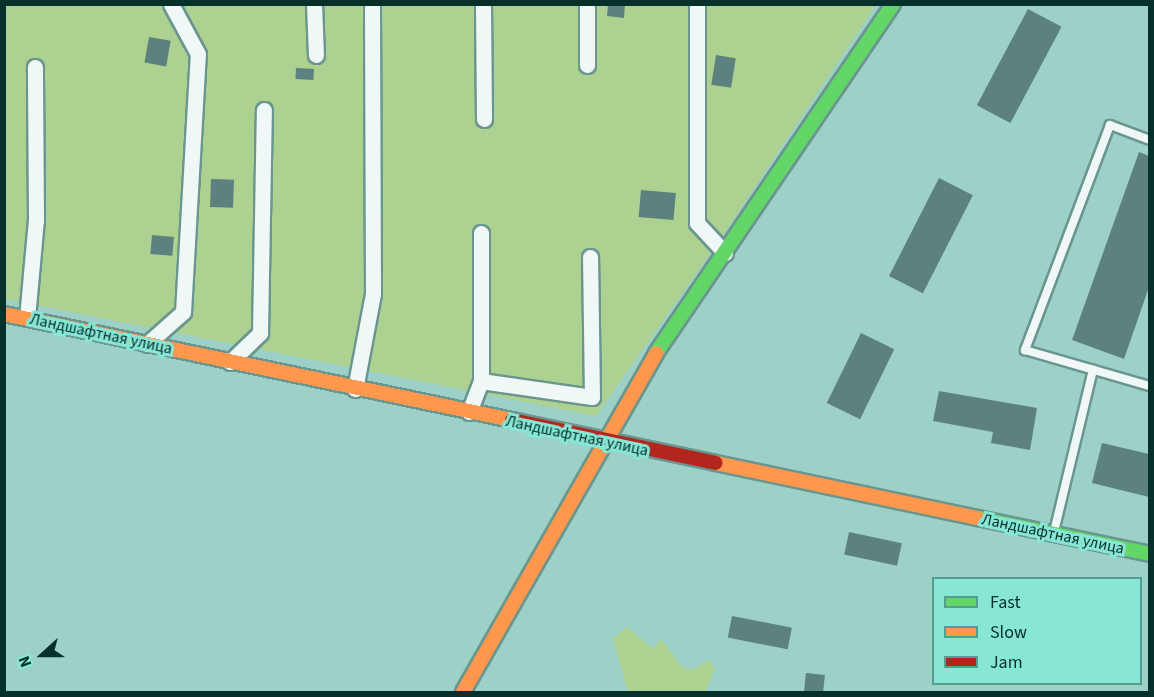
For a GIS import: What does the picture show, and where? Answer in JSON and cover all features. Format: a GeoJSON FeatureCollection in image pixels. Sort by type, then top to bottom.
{"type":"FeatureCollection","features":[{"type":"Feature","properties":{"kind":"street"},"geometry":{"type":"LineString","coordinates":[[147,344],[183,312],[198,54],[171,4]]}},
{"type":"Feature","properties":{"kind":"street"},"geometry":{"type":"LineString","coordinates":[[314,4],[316,55]]}},
{"type":"Feature","properties":{"kind":"street"},"geometry":{"type":"LineString","coordinates":[[355,389],[373,294],[372,4]]}},
{"type":"Feature","properties":{"kind":"street"},"geometry":{"type":"LineString","coordinates":[[483,4],[484,119]]}},
{"type":"Feature","properties":{"kind":"street"},"geometry":{"type":"LineString","coordinates":[[587,4],[587,65]]}},
{"type":"Feature","properties":{"kind":"street"},"geometry":{"type":"LineString","coordinates":[[697,4],[697,223],[725,253]]}},
{"type":"Feature","properties":{"kind":"street"},"geometry":{"type":"LineString","coordinates":[[463,693],[601,442],[648,365],[892,4]]}},
{"type":"Feature","properties":{"kind":"street"},"geometry":{"type":"LineString","coordinates":[[27,318],[36,220],[35,67]]}},
{"type":"Feature","properties":{"kind":"street"},"geometry":{"type":"LineString","coordinates":[[230,362],[260,333],[264,110]]}},
{"type":"Feature","properties":{"kind":"street"},"geometry":{"type":"LineString","coordinates":[[469,412],[481,381],[481,233]]}},
{"type":"Feature","properties":{"kind":"street"},"geometry":{"type":"LineString","coordinates":[[481,381],[592,397],[590,256]]}},
{"type":"Feature","properties":{"kind":"street","name":"Ландшафтная улица"},"geometry":{"type":"LineString","coordinates":[[4,314],[601,442],[1149,554]]}},
{"type":"Feature","properties":{"kind":"lane"},"geometry":{"type":"LineString","coordinates":[[1149,140],[1110,125],[1025,350],[1149,386]]}},
{"type":"Feature","properties":{"kind":"lane"},"geometry":{"type":"LineString","coordinates":[[1053,534],[1093,370]]}},
{"type":"Feature","properties":{"kind":"green space"},"geometry":{"type":"Polygon","coordinates":[[[4,5],[876,5],[721,238],[596,416],[5,299],[4,5]]]}},
{"type":"Feature","properties":{"kind":"green space"},"geometry":{"type":"Polygon","coordinates":[[[627,627],[653,649],[661,639],[682,667],[693,670],[709,660],[715,669],[705,692],[628,692],[613,639],[627,627]]]}},
{"type":"Feature","properties":{"kind":"building"},"geometry":{"type":"Polygon","coordinates":[[[608,4],[625,4],[624,18],[607,16],[608,4]]]}},
{"type":"Feature","properties":{"kind":"building"},"geometry":{"type":"Polygon","coordinates":[[[1028,9],[1062,27],[1010,123],[977,105],[1028,9]]]}},
{"type":"Feature","properties":{"kind":"building"},"geometry":{"type":"Polygon","coordinates":[[[149,37],[171,41],[166,66],[144,63],[149,37]]]}},
{"type":"Feature","properties":{"kind":"building"},"geometry":{"type":"Polygon","coordinates":[[[716,55],[736,58],[731,88],[711,85],[716,55]]]}},
{"type":"Feature","properties":{"kind":"building"},"geometry":{"type":"Polygon","coordinates":[[[296,68],[314,69],[313,80],[295,79],[296,68]]]}},
{"type":"Feature","properties":{"kind":"building"},"geometry":{"type":"Polygon","coordinates":[[[1139,152],[1149,156],[1149,287],[1124,359],[1072,340],[1139,152]]]}},
{"type":"Feature","properties":{"kind":"building"},"geometry":{"type":"Polygon","coordinates":[[[939,178],[973,195],[923,293],[889,276],[939,178]]]}},
{"type":"Feature","properties":{"kind":"building"},"geometry":{"type":"Polygon","coordinates":[[[211,179],[234,180],[233,208],[210,207],[211,179]]]}},
{"type":"Feature","properties":{"kind":"building"},"geometry":{"type":"Polygon","coordinates":[[[641,190],[676,193],[674,220],[639,217],[641,190]]]}},
{"type":"Feature","properties":{"kind":"building"},"geometry":{"type":"Polygon","coordinates":[[[152,235],[174,237],[172,256],[150,254],[152,235]]]}},
{"type":"Feature","properties":{"kind":"building"},"geometry":{"type":"Polygon","coordinates":[[[861,333],[894,349],[860,419],[827,403],[861,333]]]}},
{"type":"Feature","properties":{"kind":"building"},"geometry":{"type":"Polygon","coordinates":[[[939,391],[1037,408],[1030,450],[991,443],[993,432],[933,421],[939,391]]]}},
{"type":"Feature","properties":{"kind":"building"},"geometry":{"type":"Polygon","coordinates":[[[1102,443],[1149,454],[1149,497],[1092,483],[1102,443]]]}},
{"type":"Feature","properties":{"kind":"building"},"geometry":{"type":"Polygon","coordinates":[[[849,532],[902,543],[897,566],[844,554],[849,532]]]}},
{"type":"Feature","properties":{"kind":"building"},"geometry":{"type":"Polygon","coordinates":[[[732,616],[792,628],[788,649],[728,638],[732,616]]]}},
{"type":"Feature","properties":{"kind":"building"},"geometry":{"type":"Polygon","coordinates":[[[806,673],[825,675],[823,692],[804,692],[806,673]]]}},
{"type":"Feature","properties":{"kind":"traffic: fast"},"geometry":{"type":"LineString","coordinates":[[656,353],[893,4]]}},
{"type":"Feature","properties":{"kind":"traffic: fast"},"geometry":{"type":"LineString","coordinates":[[978,518],[1150,554]]}},
{"type":"Feature","properties":{"kind":"traffic: slow"},"geometry":{"type":"LineString","coordinates":[[4,314],[512,420]]}},
{"type":"Feature","properties":{"kind":"traffic: slow"},"geometry":{"type":"LineString","coordinates":[[463,692],[656,353]]}},
{"type":"Feature","properties":{"kind":"traffic: slow"},"geometry":{"type":"LineString","coordinates":[[716,463],[978,518]]}},
{"type":"Feature","properties":{"kind":"traffic: jam"},"geometry":{"type":"LineString","coordinates":[[512,420],[716,463]]}}]}
